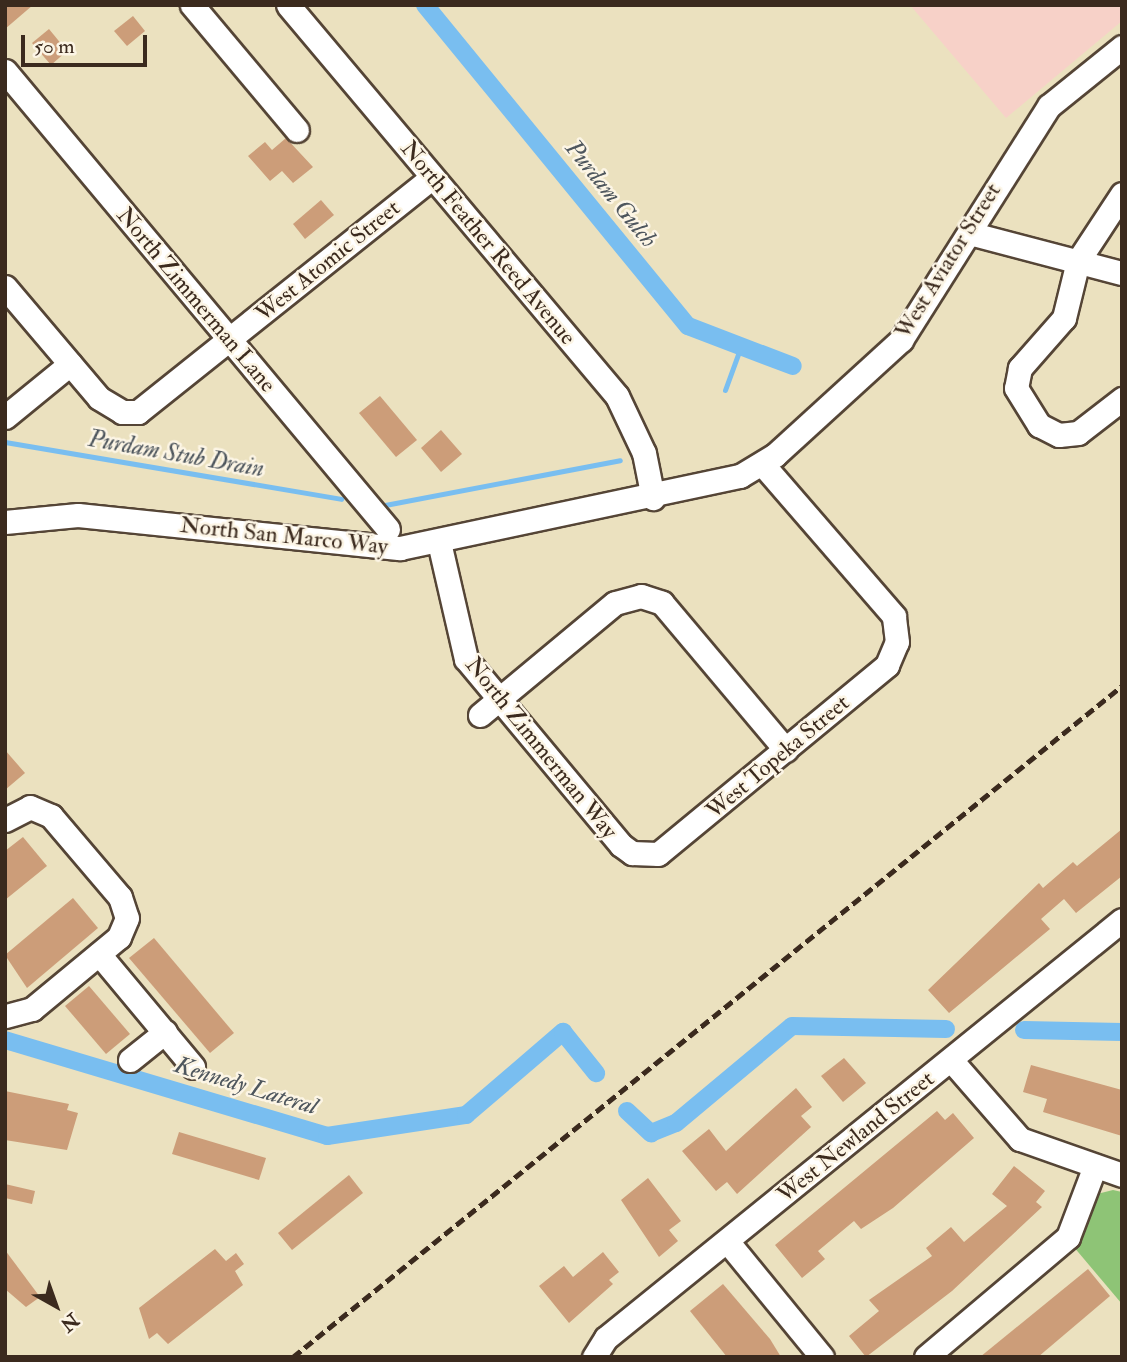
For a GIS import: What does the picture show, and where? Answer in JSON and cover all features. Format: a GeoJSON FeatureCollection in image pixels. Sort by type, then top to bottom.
{"type":"FeatureCollection","features":[{"type":"Feature","properties":{"kind":"street"},"geometry":{"type":"LineString","coordinates":[[192,5],[297,130]]}},
{"type":"Feature","properties":{"kind":"street","name":"North Feather Reed Avenue"},"geometry":{"type":"LineString","coordinates":[[288,5],[617,396],[644,453],[653,498]]}},
{"type":"Feature","properties":{"kind":"street","name":"West Aviator Street"},"geometry":{"type":"LineString","coordinates":[[763,465],[901,340],[1049,106],[1122,47]]}},
{"type":"Feature","properties":{"kind":"street","name":"North Zimmerman Lane"},"geometry":{"type":"LineString","coordinates":[[5,71],[388,529]]}},
{"type":"Feature","properties":{"kind":"street","name":"West Atomic Street"},"geometry":{"type":"LineString","coordinates":[[70,364],[99,398],[122,412],[151,406],[432,177]]}},
{"type":"Feature","properties":{"kind":"street"},"geometry":{"type":"LineString","coordinates":[[1122,194],[1079,261],[1063,318],[1020,368],[1016,388],[1039,425],[1059,435],[1078,433],[1122,399]]}},
{"type":"Feature","properties":{"kind":"street"},"geometry":{"type":"LineString","coordinates":[[969,233],[1122,273]]}},
{"type":"Feature","properties":{"kind":"street"},"geometry":{"type":"LineString","coordinates":[[5,287],[70,364],[5,417]]}},
{"type":"Feature","properties":{"kind":"street","name":"North San Marco Way"},"geometry":{"type":"LineString","coordinates":[[5,522],[78,515],[363,546],[439,542],[718,484],[763,465]]}},
{"type":"Feature","properties":{"kind":"street","name":"West Topeka Street"},"geometry":{"type":"LineString","coordinates":[[646,856],[671,847],[887,666],[897,642],[894,617],[763,465]]}},
{"type":"Feature","properties":{"kind":"street","name":"North Zimmerman Way"},"geometry":{"type":"LineString","coordinates":[[439,542],[458,639],[499,699],[621,845],[646,856]]}},
{"type":"Feature","properties":{"kind":"street"},"geometry":{"type":"LineString","coordinates":[[480,715],[615,603],[641,596],[662,603],[786,750]]}},
{"type":"Feature","properties":{"kind":"street"},"geometry":{"type":"LineString","coordinates":[[5,820],[30,807],[51,816],[121,897],[127,918],[119,937],[12,1016]]}},
{"type":"Feature","properties":{"kind":"street","name":"West Newland Street"},"geometry":{"type":"LineString","coordinates":[[594,1357],[606,1338],[1122,920]]}},
{"type":"Feature","properties":{"kind":"street"},"geometry":{"type":"LineString","coordinates":[[99,954],[193,1067]]}},
{"type":"Feature","properties":{"kind":"street"},"geometry":{"type":"LineString","coordinates":[[130,1060],[164,1032]]}},
{"type":"Feature","properties":{"kind":"street"},"geometry":{"type":"LineString","coordinates":[[951,1060],[1020,1139],[1122,1175]]}},
{"type":"Feature","properties":{"kind":"street"},"geometry":{"type":"LineString","coordinates":[[926,1357],[1068,1237],[1095,1166]]}},
{"type":"Feature","properties":{"kind":"street"},"geometry":{"type":"LineString","coordinates":[[727,1241],[822,1357]]}},
{"type":"Feature","properties":{"kind":"shaded area"},"geometry":{"type":"Polygon","coordinates":[[[910,5],[1122,5],[1122,21],[1006,118],[910,5]]]}},
{"type":"Feature","properties":{"kind":"green space"},"geometry":{"type":"Polygon","coordinates":[[[1113,1190],[1122,1192],[1122,1304],[1073,1246],[1097,1194],[1113,1190]]]}},
{"type":"Feature","properties":{"kind":"building"},"geometry":{"type":"Polygon","coordinates":[[[5,5],[33,5],[5,29],[5,5]]]}},
{"type":"Feature","properties":{"kind":"building"},"geometry":{"type":"Polygon","coordinates":[[[133,16],[145,31],[127,46],[114,31],[133,16]]]}},
{"type":"Feature","properties":{"kind":"building"},"geometry":{"type":"Polygon","coordinates":[[[49,29],[67,51],[51,65],[32,43],[49,29]]]}},
{"type":"Feature","properties":{"kind":"building"},"geometry":{"type":"Polygon","coordinates":[[[286,138],[313,167],[293,183],[282,171],[270,181],[248,156],[265,142],[272,150],[286,138]]]}},
{"type":"Feature","properties":{"kind":"building"},"geometry":{"type":"Polygon","coordinates":[[[321,200],[334,215],[305,239],[293,224],[321,200]]]}},
{"type":"Feature","properties":{"kind":"building"},"geometry":{"type":"Polygon","coordinates":[[[380,396],[417,440],[396,457],[359,413],[380,396]]]}},
{"type":"Feature","properties":{"kind":"building"},"geometry":{"type":"Polygon","coordinates":[[[441,430],[462,454],[441,472],[421,448],[441,430]]]}},
{"type":"Feature","properties":{"kind":"building"},"geometry":{"type":"Polygon","coordinates":[[[5,750],[25,773],[5,790],[5,750]]]}},
{"type":"Feature","properties":{"kind":"building"},"geometry":{"type":"Polygon","coordinates":[[[1122,829],[1122,876],[1076,913],[1064,899],[1041,919],[1050,929],[949,1013],[928,990],[1039,883],[1043,888],[1073,862],[1077,866],[1122,829]]]}},
{"type":"Feature","properties":{"kind":"building"},"geometry":{"type":"Polygon","coordinates":[[[23,837],[47,866],[5,900],[5,851],[23,837]]]}},
{"type":"Feature","properties":{"kind":"building"},"geometry":{"type":"Polygon","coordinates":[[[73,898],[98,928],[27,988],[5,955],[73,898]]]}},
{"type":"Feature","properties":{"kind":"building"},"geometry":{"type":"Polygon","coordinates":[[[154,938],[234,1033],[210,1053],[129,958],[154,938]]]}},
{"type":"Feature","properties":{"kind":"building"},"geometry":{"type":"Polygon","coordinates":[[[89,986],[130,1034],[106,1054],[65,1006],[89,986]]]}},
{"type":"Feature","properties":{"kind":"building"},"geometry":{"type":"Polygon","coordinates":[[[844,1058],[866,1083],[843,1102],[821,1076],[844,1058]]]}},
{"type":"Feature","properties":{"kind":"building"},"geometry":{"type":"Polygon","coordinates":[[[1031,1065],[1122,1090],[1122,1136],[1043,1112],[1047,1099],[1023,1092],[1031,1065]]]}},
{"type":"Feature","properties":{"kind":"building"},"geometry":{"type":"Polygon","coordinates":[[[796,1088],[812,1107],[801,1116],[811,1127],[737,1194],[727,1182],[716,1191],[682,1151],[709,1129],[726,1151],[796,1088]]]}},
{"type":"Feature","properties":{"kind":"building"},"geometry":{"type":"Polygon","coordinates":[[[5,1091],[69,1104],[67,1110],[78,1113],[67,1150],[5,1140],[5,1091]]]}},
{"type":"Feature","properties":{"kind":"building"},"geometry":{"type":"Polygon","coordinates":[[[937,1111],[945,1120],[953,1113],[974,1138],[893,1208],[861,1229],[854,1221],[818,1251],[825,1259],[802,1278],[775,1245],[937,1111]]]}},
{"type":"Feature","properties":{"kind":"building"},"geometry":{"type":"Polygon","coordinates":[[[179,1132],[266,1158],[259,1180],[172,1154],[179,1132]]]}},
{"type":"Feature","properties":{"kind":"building"},"geometry":{"type":"Polygon","coordinates":[[[1014,1166],[1045,1191],[1036,1202],[1042,1207],[952,1291],[866,1357],[849,1336],[879,1311],[869,1300],[932,1256],[926,1248],[951,1227],[964,1242],[1007,1206],[992,1194],[1014,1166]]]}},
{"type":"Feature","properties":{"kind":"building"},"geometry":{"type":"Polygon","coordinates":[[[349,1175],[363,1193],[292,1250],[278,1233],[349,1175]]]}},
{"type":"Feature","properties":{"kind":"building"},"geometry":{"type":"Polygon","coordinates":[[[648,1178],[681,1221],[669,1230],[678,1241],[659,1257],[621,1200],[648,1178]]]}},
{"type":"Feature","properties":{"kind":"building"},"geometry":{"type":"Polygon","coordinates":[[[5,1184],[35,1191],[32,1204],[5,1198],[5,1184]]]}},
{"type":"Feature","properties":{"kind":"building"},"geometry":{"type":"Polygon","coordinates":[[[215,1249],[226,1261],[236,1253],[244,1264],[235,1271],[243,1285],[168,1344],[157,1333],[149,1339],[139,1308],[215,1249]]]}},
{"type":"Feature","properties":{"kind":"building"},"geometry":{"type":"Polygon","coordinates":[[[5,1250],[40,1297],[26,1307],[5,1289],[5,1250]]]}},
{"type":"Feature","properties":{"kind":"building"},"geometry":{"type":"Polygon","coordinates":[[[603,1252],[619,1272],[609,1280],[613,1284],[569,1323],[539,1286],[564,1266],[573,1277],[603,1252]]]}},
{"type":"Feature","properties":{"kind":"building"},"geometry":{"type":"Polygon","coordinates":[[[1088,1269],[1110,1296],[1038,1357],[980,1357],[1088,1269]]]}},
{"type":"Feature","properties":{"kind":"building"},"geometry":{"type":"Polygon","coordinates":[[[723,1284],[770,1339],[781,1357],[727,1357],[690,1311],[723,1284]]]}},
{"type":"Feature","properties":{"kind":"waterway","name":"Purdam Gulch"},"geometry":{"type":"LineString","coordinates":[[425,5],[688,326],[793,366]]}},
{"type":"Feature","properties":{"kind":"waterway","name":"Purdam Stub Drain"},"geometry":{"type":"LineString","coordinates":[[725,390],[741,346]]}},
{"type":"Feature","properties":{"kind":"waterway","name":"Purdam Stub Drain"},"geometry":{"type":"LineString","coordinates":[[5,442],[341,499]]}},
{"type":"Feature","properties":{"kind":"waterway","name":"Purdam Stub Drain"},"geometry":{"type":"LineString","coordinates":[[385,505],[620,460]]}},
{"type":"Feature","properties":{"kind":"waterway","name":"Kennedy Lateral"},"geometry":{"type":"LineString","coordinates":[[627,1111],[651,1133],[676,1123],[792,1026],[946,1029]]}},
{"type":"Feature","properties":{"kind":"waterway","name":"Kennedy Lateral"},"geometry":{"type":"LineString","coordinates":[[1024,1030],[1122,1032]]}},
{"type":"Feature","properties":{"kind":"waterway","name":"Kennedy Lateral"},"geometry":{"type":"LineString","coordinates":[[5,1040],[327,1136],[466,1115],[563,1032],[596,1073]]}},
{"type":"Feature","properties":{"kind":"railway"},"geometry":{"type":"LineString","coordinates":[[293,1357],[1122,686]]}}]}
